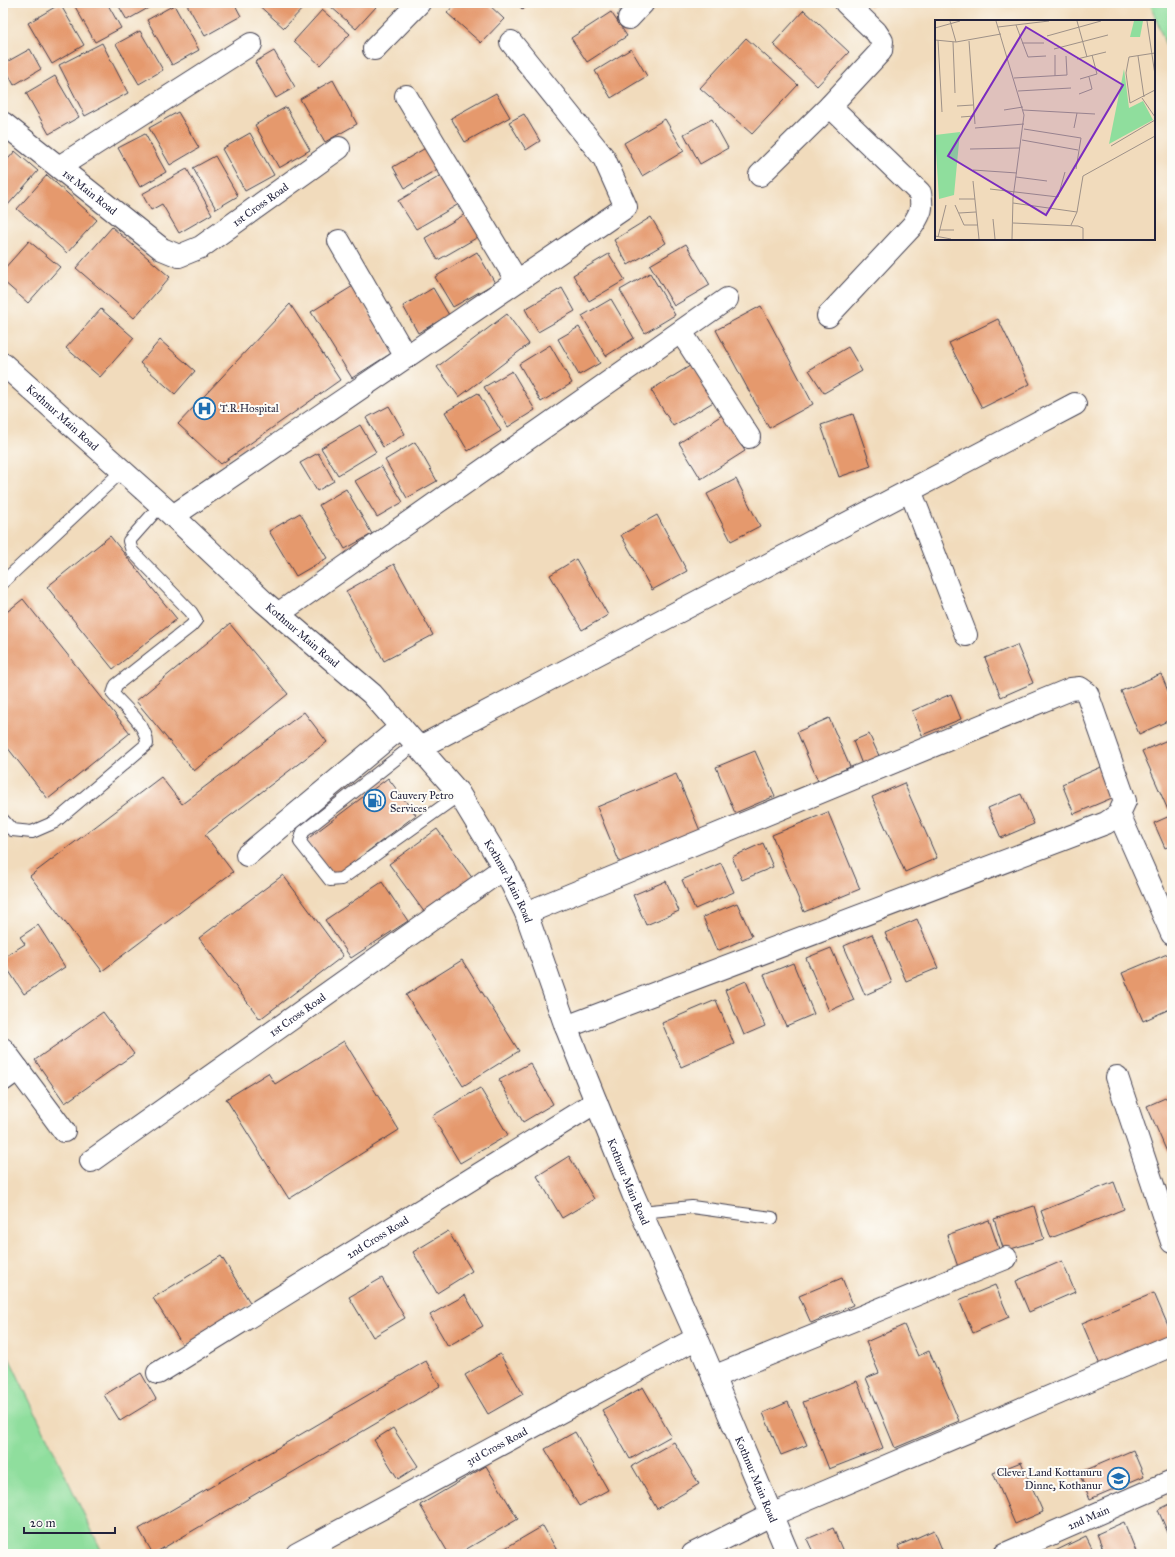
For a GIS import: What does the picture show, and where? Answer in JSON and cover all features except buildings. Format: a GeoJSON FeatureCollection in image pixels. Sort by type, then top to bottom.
{"type":"FeatureCollection","features":[{"type":"Feature","properties":{"kind":"street"},"geometry":{"type":"LineString","coordinates":[[374,49],[419,3]]}},
{"type":"Feature","properties":{"kind":"street"},"geometry":{"type":"LineString","coordinates":[[760,174],[830,106],[881,51],[882,41],[876,32],[846,3]]}},
{"type":"Feature","properties":{"kind":"street"},"geometry":{"type":"LineString","coordinates":[[166,511],[406,357],[626,207],[604,158],[511,42]]}},
{"type":"Feature","properties":{"kind":"street"},"geometry":{"type":"LineString","coordinates":[[59,167],[251,44]]}},
{"type":"Feature","properties":{"kind":"street"},"geometry":{"type":"LineString","coordinates":[[406,96],[517,281]]}},
{"type":"Feature","properties":{"kind":"street"},"geometry":{"type":"LineString","coordinates":[[828,316],[913,225],[921,212],[922,202],[920,193],[830,106]]}},
{"type":"Feature","properties":{"kind":"street","name":"1st Main Road"},"geometry":{"type":"LineString","coordinates":[[3,123],[162,249],[179,256]]}},
{"type":"Feature","properties":{"kind":"street","name":"1st Cross Road"},"geometry":{"type":"LineString","coordinates":[[179,256],[201,247],[339,148]]}},
{"type":"Feature","properties":{"kind":"street"},"geometry":{"type":"LineString","coordinates":[[339,241],[406,357]]}},
{"type":"Feature","properties":{"kind":"street"},"geometry":{"type":"LineString","coordinates":[[278,614],[727,299]]}},
{"type":"Feature","properties":{"kind":"street"},"geometry":{"type":"LineString","coordinates":[[681,332],[749,437]]}},
{"type":"Feature","properties":{"kind":"street","name":"Kothnur Main Road"},"geometry":{"type":"LineString","coordinates":[[3,364],[278,614],[372,694],[460,794],[504,868],[526,913],[566,1027],[596,1102],[641,1212],[698,1338],[788,1554]]}},
{"type":"Feature","properties":{"kind":"street"},"geometry":{"type":"LineString","coordinates":[[418,745],[1075,404]]}},
{"type":"Feature","properties":{"kind":"street"},"geometry":{"type":"LineString","coordinates":[[910,490],[966,635]]}},
{"type":"Feature","properties":{"kind":"street"},"geometry":{"type":"LineString","coordinates":[[526,913],[1071,688],[1080,688],[1087,693],[1125,801],[1119,814],[1106,823],[566,1027]]}},
{"type":"Feature","properties":{"kind":"street"},"geometry":{"type":"LineString","coordinates":[[247,855],[402,727]]}},
{"type":"Feature","properties":{"kind":"street"},"geometry":{"type":"LineString","coordinates":[[1119,814],[1172,934]]}},
{"type":"Feature","properties":{"kind":"street","name":"1st Cross Road"},"geometry":{"type":"LineString","coordinates":[[91,1161],[504,868]]}},
{"type":"Feature","properties":{"kind":"street"},"geometry":{"type":"LineString","coordinates":[[3,1049],[10,1075],[64,1131]]}},
{"type":"Feature","properties":{"kind":"street"},"geometry":{"type":"LineString","coordinates":[[1117,1077],[1172,1242]]}},
{"type":"Feature","properties":{"kind":"street","name":"2nd Cross Road"},"geometry":{"type":"LineString","coordinates":[[158,1374],[596,1102]]}},
{"type":"Feature","properties":{"kind":"street"},"geometry":{"type":"LineString","coordinates":[[714,1377],[1006,1258]]}},
{"type":"Feature","properties":{"kind":"street","name":"3rd Cross Road"},"geometry":{"type":"LineString","coordinates":[[297,1554],[698,1338]]}},
{"type":"Feature","properties":{"kind":"street"},"geometry":{"type":"LineString","coordinates":[[693,1554],[771,1514],[1172,1345]]}},
{"type":"Feature","properties":{"kind":"street","name":"2nd Main"},"geometry":{"type":"LineString","coordinates":[[1005,1554],[1172,1481]]}},
{"type":"Feature","properties":{"kind":"lane"},"geometry":{"type":"LineString","coordinates":[[3,582],[122,471]]}},
{"type":"Feature","properties":{"kind":"lane"},"geometry":{"type":"LineString","coordinates":[[3,820],[12,830],[32,832],[55,822],[147,744],[147,737],[141,725],[113,694],[116,685],[191,626],[196,620],[191,612],[132,551],[129,541],[166,511]]}},
{"type":"Feature","properties":{"kind":"lane"},"geometry":{"type":"LineString","coordinates":[[418,745],[303,832],[300,842],[330,880],[341,879],[460,794]]}},
{"type":"Feature","properties":{"kind":"lane"},"geometry":{"type":"LineString","coordinates":[[641,1212],[692,1206],[772,1218]]}},
{"type":"Feature","properties":{"kind":"green space"},"geometry":{"type":"Polygon","coordinates":[[[1150,3],[1172,3],[1172,62],[1150,3]]]}},
{"type":"Feature","properties":{"kind":"green space"},"geometry":{"type":"Polygon","coordinates":[[[3,1345],[103,1554],[3,1554],[3,1345]]]}},
{"type":"Feature","properties":{"kind":"place","name":"T.R.Hospital"},"geometry":{"type":"Point","coordinates":[205,408]}},
{"type":"Feature","properties":{"kind":"place","name":"Cauvery Petro Services"},"geometry":{"type":"Point","coordinates":[375,801]}},
{"type":"Feature","properties":{"kind":"place","name":"Clever Land Kottanuru Dinne, Kothanur"},"geometry":{"type":"Point","coordinates":[1118,1478]}}]}
